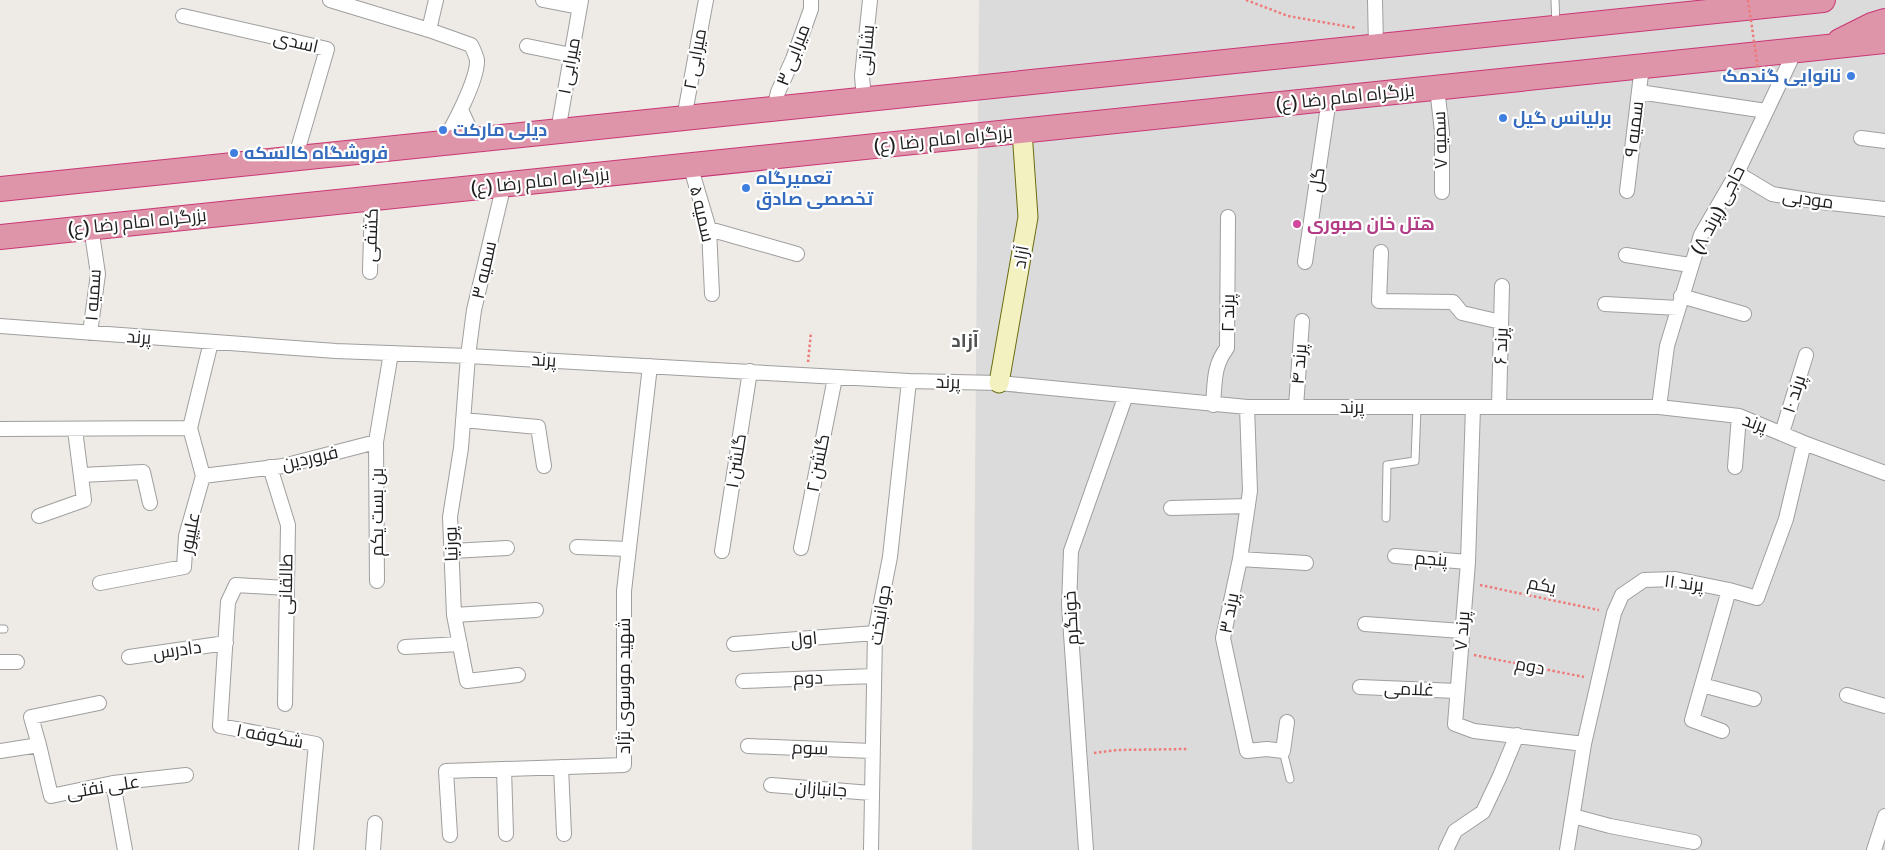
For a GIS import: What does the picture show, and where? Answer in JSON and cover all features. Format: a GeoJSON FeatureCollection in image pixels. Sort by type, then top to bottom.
{"type":"FeatureCollection","features":[{"type":"Feature","properties":{"kind":"highway"},"geometry":{"type":"LineString","coordinates":[[0,189],[864,100],[1376,40],[1556,28],[1736,3],[1814,0]]}},
{"type":"Feature","properties":{"kind":"highway"},"geometry":{"type":"LineString","coordinates":[[1827,47],[1872,24],[1885,22]]}},
{"type":"Feature","properties":{"kind":"highway","name":"بزرگراه امام رضا (ع)"},"geometry":{"type":"LineString","coordinates":[[0,237],[1885,41]]}},
{"type":"Feature","properties":{"kind":"street"},"geometry":{"type":"LineString","coordinates":[[330,0],[429,30],[471,45],[477,59],[472,80],[460,110],[442,144]]}},
{"type":"Feature","properties":{"kind":"street"},"geometry":{"type":"LineString","coordinates":[[429,30],[436,0]]}},
{"type":"Feature","properties":{"kind":"street"},"geometry":{"type":"LineString","coordinates":[[544,0],[580,4]]}},
{"type":"Feature","properties":{"kind":"street","name":"میرابی ۲"},"geometry":{"type":"LineString","coordinates":[[684,118],[706,0]]}},
{"type":"Feature","properties":{"kind":"street","name":"میرابی ۳"},"geometry":{"type":"LineString","coordinates":[[774,109],[778,92],[793,59],[810,8],[810,0]]}},
{"type":"Feature","properties":{"kind":"street","name":"بشارتی"},"geometry":{"type":"LineString","coordinates":[[864,100],[862,76],[870,0]]}},
{"type":"Feature","properties":{"kind":"street"},"geometry":{"type":"LineString","coordinates":[[1375,0],[1376,40]]}},
{"type":"Feature","properties":{"kind":"street","name":"میرابی ۱"},"geometry":{"type":"LineString","coordinates":[[558,131],[580,4]]}},
{"type":"Feature","properties":{"kind":"street","name":"اسدی"},"geometry":{"type":"LineString","coordinates":[[183,16],[327,49],[295,159]]}},
{"type":"Feature","properties":{"kind":"street"},"geometry":{"type":"LineString","coordinates":[[527,46],[571,55]]}},
{"type":"Feature","properties":{"kind":"street","name":"حاجی (پرند ۸)"},"geometry":{"type":"LineString","coordinates":[[1659,407],[1667,346],[1690,265],[1701,235],[1737,173],[1795,50]]}},
{"type":"Feature","properties":{"kind":"street","name":"سمیه ۹"},"geometry":{"type":"LineString","coordinates":[[1627,191],[1642,66]]}},
{"type":"Feature","properties":{"kind":"street","name":"سمیه ۷"},"geometry":{"type":"LineString","coordinates":[[1437,88],[1442,132],[1442,192]]}},
{"type":"Feature","properties":{"kind":"street"},"geometry":{"type":"LineString","coordinates":[[1639,92],[1766,110]]}},
{"type":"Feature","properties":{"kind":"street","name":"گل"},"geometry":{"type":"LineString","coordinates":[[1305,262],[1329,99]]}},
{"type":"Feature","properties":{"kind":"street"},"geometry":{"type":"LineString","coordinates":[[460,110],[475,140]]}},
{"type":"Feature","properties":{"kind":"street","name":"آزاد"},"geometry":{"type":"LineString","coordinates":[[999,383],[1028,217],[1022,131]]}},
{"type":"Feature","properties":{"kind":"street"},"geometry":{"type":"LineString","coordinates":[[1861,138],[1885,141]]}},
{"type":"Feature","properties":{"kind":"street","name":"سمیه ۵"},"geometry":{"type":"LineString","coordinates":[[690,165],[709,229],[712,294]]}},
{"type":"Feature","properties":{"kind":"street","name":"مودبی"},"geometry":{"type":"LineString","coordinates":[[1737,173],[1772,194],[1885,209]]}},
{"type":"Feature","properties":{"kind":"street","name":"سمیه ۳"},"geometry":{"type":"LineString","coordinates":[[468,356],[474,310],[504,184]]}},
{"type":"Feature","properties":{"kind":"street","name":"کشفی"},"geometry":{"type":"LineString","coordinates":[[370,272],[372,198]]}},
{"type":"Feature","properties":{"kind":"street","name":"پرند ۲"},"geometry":{"type":"LineString","coordinates":[[1213,405],[1216,368],[1227,348],[1228,217]]}},
{"type":"Feature","properties":{"kind":"street","name":"سمیه ۱"},"geometry":{"type":"LineString","coordinates":[[90,333],[98,274],[91,227]]}},
{"type":"Feature","properties":{"kind":"street"},"geometry":{"type":"LineString","coordinates":[[709,229],[797,254]]}},
{"type":"Feature","properties":{"kind":"street"},"geometry":{"type":"LineString","coordinates":[[1381,252],[1379,300],[1453,302],[1462,313],[1501,322]]}},
{"type":"Feature","properties":{"kind":"street"},"geometry":{"type":"LineString","coordinates":[[1626,255],[1690,265]]}},
{"type":"Feature","properties":{"kind":"street","name":"پرند ۶"},"geometry":{"type":"LineString","coordinates":[[1499,406],[1502,286]]}},
{"type":"Feature","properties":{"kind":"street"},"geometry":{"type":"LineString","coordinates":[[1605,304],[1680,302],[1744,314]]}},
{"type":"Feature","properties":{"kind":"street","name":"پرند ۴"},"geometry":{"type":"LineString","coordinates":[[1296,407],[1302,321]]}},
{"type":"Feature","properties":{"kind":"street","name":"پرند"},"geometry":{"type":"LineString","coordinates":[[0,326],[391,353],[750,371],[835,378],[999,383],[1247,407],[1659,407],[1738,416],[1885,474]]}},
{"type":"Feature","properties":{"kind":"street"},"geometry":{"type":"LineString","coordinates":[[203,476],[190,428],[211,342]]}},
{"type":"Feature","properties":{"kind":"street"},"geometry":{"type":"LineString","coordinates":[[376,442],[391,353]]}},
{"type":"Feature","properties":{"kind":"street","name":"پرند ۱۰"},"geometry":{"type":"LineString","coordinates":[[1782,433],[1806,355]]}},
{"type":"Feature","properties":{"kind":"street","name":"پورنیا"},"geometry":{"type":"LineString","coordinates":[[468,356],[461,448],[450,517],[454,615],[466,681],[518,675]]}},
{"type":"Feature","properties":{"kind":"street","name":"شهید موسوی نژاد"},"geometry":{"type":"LineString","coordinates":[[450,835],[446,771],[624,765],[624,590],[650,366]]}},
{"type":"Feature","properties":{"kind":"street","name":"گلشن ۱"},"geometry":{"type":"LineString","coordinates":[[722,551],[750,371]]}},
{"type":"Feature","properties":{"kind":"street","name":"گلشن ۲"},"geometry":{"type":"LineString","coordinates":[[801,548],[835,378]]}},
{"type":"Feature","properties":{"kind":"street","name":"جوانبخت"},"geometry":{"type":"LineString","coordinates":[[872,850],[875,633],[890,557],[909,381]]}},
{"type":"Feature","properties":{"kind":"street","name":"خونگرم"},"geometry":{"type":"LineString","coordinates":[[1086,850],[1069,605],[1070,560],[1071,551],[1126,394]]}},
{"type":"Feature","properties":{"kind":"street","name":"پرند ۳"},"geometry":{"type":"LineString","coordinates":[[1247,407],[1250,491],[1240,559],[1223,638],[1246,751],[1267,749],[1283,752]]}},
{"type":"Feature","properties":{"kind":"street","name":"پرند ۷"},"geometry":{"type":"LineString","coordinates":[[1473,407],[1468,562],[1455,724],[1474,731],[1584,744]]}},
{"type":"Feature","properties":{"kind":"street"},"geometry":{"type":"LineString","coordinates":[[1735,467],[1738,416]]}},
{"type":"Feature","properties":{"kind":"street"},"geometry":{"type":"LineString","coordinates":[[463,420],[538,427],[544,466]]}},
{"type":"Feature","properties":{"kind":"street"},"geometry":{"type":"LineString","coordinates":[[0,430],[190,428]]}},
{"type":"Feature","properties":{"kind":"street"},"geometry":{"type":"LineString","coordinates":[[38,516],[84,500],[75,430]]}},
{"type":"Feature","properties":{"kind":"street","name":"فروردین"},"geometry":{"type":"LineString","coordinates":[[203,476],[283,466],[376,442]]}},
{"type":"Feature","properties":{"kind":"street","name":"بن بست یکم"},"geometry":{"type":"LineString","coordinates":[[376,442],[377,581]]}},
{"type":"Feature","properties":{"kind":"street","name":"پرند ۱۱"},"geometry":{"type":"LineString","coordinates":[[1567,850],[1584,744],[1614,613],[1622,595],[1644,580],[1675,579],[1757,598],[1786,520],[1804,443]]}},
{"type":"Feature","properties":{"kind":"street","name":"طالقانی"},"geometry":{"type":"LineString","coordinates":[[270,467],[288,525],[285,704]]}},
{"type":"Feature","properties":{"kind":"street"},"geometry":{"type":"LineString","coordinates":[[81,475],[144,472],[150,503]]}},
{"type":"Feature","properties":{"kind":"street","name":"علیپور"},"geometry":{"type":"LineString","coordinates":[[100,583],[184,567],[186,536],[203,476]]}},
{"type":"Feature","properties":{"kind":"street"},"geometry":{"type":"LineString","coordinates":[[1171,508],[1248,506]]}},
{"type":"Feature","properties":{"kind":"street"},"geometry":{"type":"LineString","coordinates":[[577,547],[628,548]]}},
{"type":"Feature","properties":{"kind":"street"},"geometry":{"type":"LineString","coordinates":[[452,551],[507,548]]}},
{"type":"Feature","properties":{"kind":"street","name":"پنجم"},"geometry":{"type":"LineString","coordinates":[[1395,556],[1468,562]]}},
{"type":"Feature","properties":{"kind":"street"},"geometry":{"type":"LineString","coordinates":[[1240,559],[1306,564]]}},
{"type":"Feature","properties":{"kind":"street","name":"شکوفه ۱"},"geometry":{"type":"LineString","coordinates":[[286,588],[236,585],[228,602],[220,726],[316,744],[306,850]]}},
{"type":"Feature","properties":{"kind":"street"},"geometry":{"type":"LineString","coordinates":[[1722,731],[1692,720],[1729,590]]}},
{"type":"Feature","properties":{"kind":"street"},"geometry":{"type":"LineString","coordinates":[[454,615],[536,610]]}},
{"type":"Feature","properties":{"kind":"street"},"geometry":{"type":"LineString","coordinates":[[1365,624],[1462,631]]}},
{"type":"Feature","properties":{"kind":"street","name":"اول"},"geometry":{"type":"LineString","coordinates":[[734,644],[875,633]]}},
{"type":"Feature","properties":{"kind":"street","name":"دادرس"},"geometry":{"type":"LineString","coordinates":[[129,658],[226,643]]}},
{"type":"Feature","properties":{"kind":"street"},"geometry":{"type":"LineString","coordinates":[[405,647],[460,644]]}},
{"type":"Feature","properties":{"kind":"street"},"geometry":{"type":"LineString","coordinates":[[0,662],[17,662]]}},
{"type":"Feature","properties":{"kind":"street","name":"دوم"},"geometry":{"type":"LineString","coordinates":[[743,681],[874,676]]}},
{"type":"Feature","properties":{"kind":"street"},"geometry":{"type":"LineString","coordinates":[[1702,685],[1754,700]]}},
{"type":"Feature","properties":{"kind":"street","name":"غلامی"},"geometry":{"type":"LineString","coordinates":[[1360,687],[1458,691]]}},
{"type":"Feature","properties":{"kind":"street"},"geometry":{"type":"LineString","coordinates":[[1846,695],[1885,706]]}},
{"type":"Feature","properties":{"kind":"street"},"geometry":{"type":"LineString","coordinates":[[0,751],[38,745],[31,717],[99,703]]}},
{"type":"Feature","properties":{"kind":"street"},"geometry":{"type":"LineString","coordinates":[[1283,752],[1287,722]]}},
{"type":"Feature","properties":{"kind":"street"},"geometry":{"type":"LineString","coordinates":[[1446,850],[1455,830],[1483,812],[1516,736]]}},
{"type":"Feature","properties":{"kind":"street","name":"علی نفتی"},"geometry":{"type":"LineString","coordinates":[[38,745],[51,796],[113,783],[186,775]]}},
{"type":"Feature","properties":{"kind":"street","name":"سوم"},"geometry":{"type":"LineString","coordinates":[[748,746],[872,751]]}},
{"type":"Feature","properties":{"kind":"street"},"geometry":{"type":"LineString","coordinates":[[560,767],[564,834]]}},
{"type":"Feature","properties":{"kind":"street"},"geometry":{"type":"LineString","coordinates":[[504,769],[506,834]]}},
{"type":"Feature","properties":{"kind":"street"},"geometry":{"type":"LineString","coordinates":[[113,783],[125,850]]}},
{"type":"Feature","properties":{"kind":"street","name":"جانبازان"},"geometry":{"type":"LineString","coordinates":[[772,786],[872,793]]}},
{"type":"Feature","properties":{"kind":"street"},"geometry":{"type":"LineString","coordinates":[[1573,816],[1610,826],[1694,842]]}},
{"type":"Feature","properties":{"kind":"street"},"geometry":{"type":"LineString","coordinates":[[1874,850],[1885,816]]}},
{"type":"Feature","properties":{"kind":"street"},"geometry":{"type":"LineString","coordinates":[[372,850],[375,823]]}},
{"type":"Feature","properties":{"kind":"lane"},"geometry":{"type":"LineString","coordinates":[[1555,0],[1556,28]]}},
{"type":"Feature","properties":{"kind":"lane"},"geometry":{"type":"LineString","coordinates":[[1386,518],[1387,465],[1415,461],[1417,407]]}},
{"type":"Feature","properties":{"kind":"lane"},"geometry":{"type":"LineString","coordinates":[[1283,752],[1290,779]]}},
{"type":"Feature","properties":{"kind":"path"},"geometry":{"type":"LineString","coordinates":[[1246,0],[1288,16],[1376,40]]}},
{"type":"Feature","properties":{"kind":"path"},"geometry":{"type":"LineString","coordinates":[[1736,3],[1758,68]]}},
{"type":"Feature","properties":{"kind":"path"},"geometry":{"type":"LineString","coordinates":[[1734,71],[1736,83],[1782,78]]}},
{"type":"Feature","properties":{"kind":"path"},"geometry":{"type":"LineString","coordinates":[[806,376],[811,332]]}},
{"type":"Feature","properties":{"kind":"path","name":"یکم"},"geometry":{"type":"LineString","coordinates":[[1466,582],[1614,613]]}},
{"type":"Feature","properties":{"kind":"path","name":"دوم"},"geometry":{"type":"LineString","coordinates":[[1461,652],[1599,680]]}},
{"type":"Feature","properties":{"kind":"path"},"geometry":{"type":"LineString","coordinates":[[1080,755],[1117,750],[1187,749]]}},
{"type":"Feature","properties":{"kind":"shaded area"},"geometry":{"type":"Polygon","coordinates":[[[979,0],[1885,0],[1885,850],[972,850],[979,0]]]}},
{"type":"Feature","properties":{"kind":"place","name":"نانوایی گندمک"},"geometry":{"type":"Point","coordinates":[1851,76]}},
{"type":"Feature","properties":{"kind":"place","name":"برلیانس گیل"},"geometry":{"type":"Point","coordinates":[1503,118]}},
{"type":"Feature","properties":{"kind":"place","name":"دیلی مارکت"},"geometry":{"type":"Point","coordinates":[443,130]}},
{"type":"Feature","properties":{"kind":"place","name":"فروشگاه کالسکه"},"geometry":{"type":"Point","coordinates":[234,153]}},
{"type":"Feature","properties":{"kind":"place","name":"تعمیرگاه تخصصی صادق"},"geometry":{"type":"Point","coordinates":[746,188]}},
{"type":"Feature","properties":{"kind":"place","name":"هتل خان صبوری"},"geometry":{"type":"Point","coordinates":[1297,224]}},
{"type":"Feature","properties":{"kind":"district","name":"آزاد"},"geometry":{"type":"Point","coordinates":[965,340]}}]}
